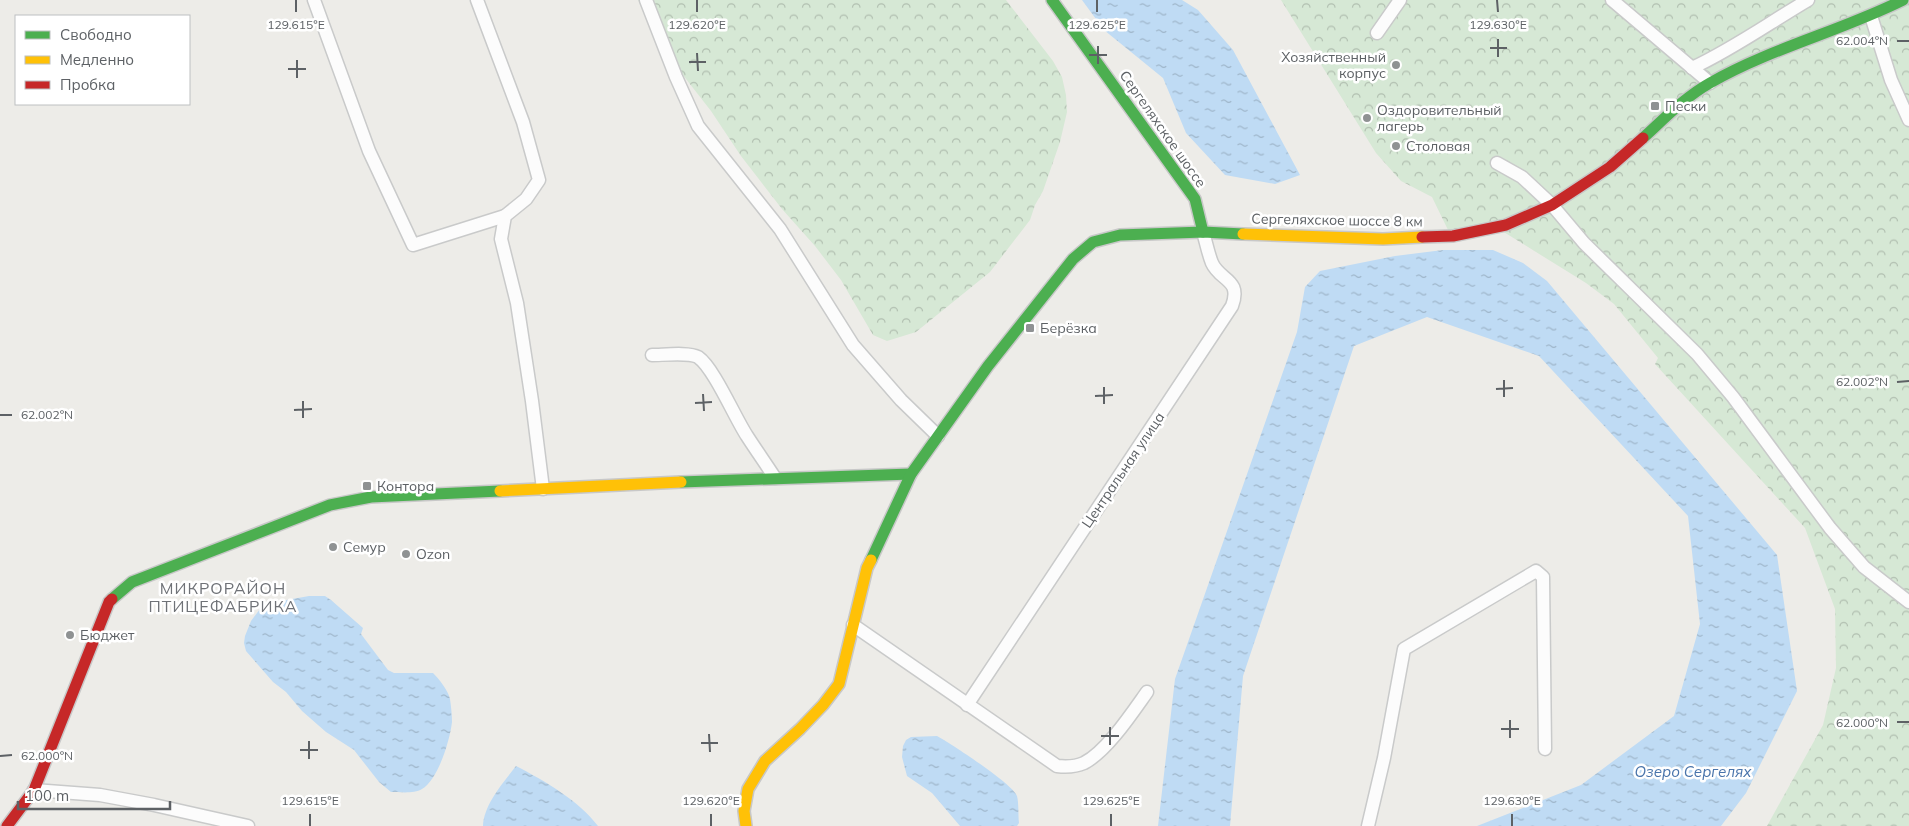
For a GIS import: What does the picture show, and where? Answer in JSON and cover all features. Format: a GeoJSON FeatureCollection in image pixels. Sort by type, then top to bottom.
{"type":"FeatureCollection","features":[{"type":"Feature","properties":{"kind":"street"},"geometry":{"type":"LineString","coordinates":[[314,0],[369,151],[413,245],[505,216],[526,199],[540,180],[523,122],[477,0]]}},
{"type":"Feature","properties":{"kind":"street"},"geometry":{"type":"LineString","coordinates":[[646,0],[676,77],[698,126],[785,236],[853,345],[901,400],[938,436]]}},
{"type":"Feature","properties":{"kind":"street","name":"Сергеляхское шоссе"},"geometry":{"type":"LineString","coordinates":[[1052,0],[1195,198],[1203,232]]}},
{"type":"Feature","properties":{"kind":"street"},"geometry":{"type":"LineString","coordinates":[[1377,33],[1400,0]]}},
{"type":"Feature","properties":{"kind":"street"},"geometry":{"type":"LineString","coordinates":[[1612,0],[1710,83]]}},
{"type":"Feature","properties":{"kind":"street"},"geometry":{"type":"LineString","coordinates":[[1692,68],[1740,43],[1808,0]]}},
{"type":"Feature","properties":{"kind":"street","name":"Сергеляхское шоссе 8 км"},"geometry":{"type":"LineString","coordinates":[[746,826],[744,811],[748,789],[765,761],[806,723],[839,684],[867,568],[911,474],[988,366],[1072,259],[1093,242],[1120,235],[1203,232],[1383,239],[1453,236],[1506,225],[1552,205],[1610,167],[1691,96],[1710,83],[1753,62],[1871,16],[1903,0]]}},
{"type":"Feature","properties":{"kind":"street"},"geometry":{"type":"LineString","coordinates":[[1871,16],[1891,80],[1909,120]]}},
{"type":"Feature","properties":{"kind":"street"},"geometry":{"type":"LineString","coordinates":[[1497,163],[1522,177],[1552,205],[1584,243],[1697,354],[1733,397],[1830,528],[1864,567],[1909,602]]}},
{"type":"Feature","properties":{"kind":"street"},"geometry":{"type":"LineString","coordinates":[[505,216],[502,239],[518,313],[532,400],[543,489]]}},
{"type":"Feature","properties":{"kind":"street","name":"Центральная улица"},"geometry":{"type":"LineString","coordinates":[[967,705],[1232,306],[1235,297],[1233,286],[1228,278],[1218,272],[1212,264],[1203,232]]}},
{"type":"Feature","properties":{"kind":"street"},"geometry":{"type":"LineString","coordinates":[[652,355],[696,356],[702,361],[721,390],[746,435],[775,478]]}},
{"type":"Feature","properties":{"kind":"street"},"geometry":{"type":"LineString","coordinates":[[7,826],[34,790],[109,602],[132,582],[225,545],[330,506],[371,497],[775,478],[911,474]]}},
{"type":"Feature","properties":{"kind":"street"},"geometry":{"type":"LineString","coordinates":[[1368,826],[1384,758],[1404,649],[1536,571],[1543,578],[1545,750]]}},
{"type":"Feature","properties":{"kind":"street"},"geometry":{"type":"LineString","coordinates":[[853,625],[1057,766],[1069,767],[1083,763],[1097,753],[1123,724],[1147,692]]}},
{"type":"Feature","properties":{"kind":"street"},"geometry":{"type":"LineString","coordinates":[[34,790],[109,797],[248,826]]}},
{"type":"Feature","properties":{"kind":"green space"},"geometry":{"type":"Polygon","coordinates":[[[638,0],[1006,0],[1053,61],[1062,77],[1066,95],[1067,112],[1060,142],[1043,191],[1035,205],[1030,220],[990,272],[916,332],[887,341],[873,335],[841,280],[741,156],[711,111],[679,70],[638,0]]]}},
{"type":"Feature","properties":{"kind":"green space"},"geometry":{"type":"Polygon","coordinates":[[[1281,0],[1909,0],[1909,826],[1767,826],[1823,725],[1836,668],[1835,609],[1805,528],[1655,364],[1658,358],[1614,304],[1586,283],[1494,226],[1449,232],[1432,197],[1401,181],[1376,153],[1281,0]]]}},
{"type":"Feature","properties":{"kind":"water"},"geometry":{"type":"Polygon","coordinates":[[[1082,0],[1182,0],[1198,10],[1233,50],[1300,175],[1275,184],[1225,175],[1186,133],[1163,78],[1104,30],[1082,0]]]}},
{"type":"Feature","properties":{"kind":"water","name":"Озеро Сергелях"},"geometry":{"type":"Polygon","coordinates":[[[1443,250],[1493,250],[1523,263],[1547,281],[1777,555],[1797,691],[1746,793],[1721,826],[1477,826],[1581,785],[1674,716],[1700,624],[1688,516],[1539,356],[1427,317],[1354,346],[1243,676],[1230,826],[1158,826],[1175,679],[1297,332],[1305,287],[1320,271],[1395,256],[1443,250]]]}},
{"type":"Feature","properties":{"kind":"water"},"geometry":{"type":"Polygon","coordinates":[[[309,596],[325,596],[363,628],[361,634],[388,670],[394,673],[433,673],[445,688],[450,699],[452,713],[449,739],[438,769],[428,784],[419,791],[391,792],[379,782],[354,750],[326,732],[302,711],[246,651],[245,636],[251,621],[260,609],[281,601],[309,596]]]}},
{"type":"Feature","properties":{"kind":"water"},"geometry":{"type":"Polygon","coordinates":[[[937,736],[980,764],[1013,790],[1018,802],[1019,823],[1017,826],[960,826],[932,793],[907,776],[902,757],[903,746],[906,740],[911,737],[937,736]]]}},
{"type":"Feature","properties":{"kind":"water"},"geometry":{"type":"Polygon","coordinates":[[[516,766],[571,800],[598,826],[483,826],[490,802],[516,766]]]}},
{"type":"Feature","properties":{"kind":"traffic: fast"},"geometry":{"type":"LineString","coordinates":[[1052,0],[1195,199],[1203,232]]}},
{"type":"Feature","properties":{"kind":"traffic: fast"},"geometry":{"type":"LineString","coordinates":[[1643,138],[1683,102],[1710,83],[1757,60],[1903,0]]}},
{"type":"Feature","properties":{"kind":"traffic: fast"},"geometry":{"type":"LineString","coordinates":[[871,560],[911,474],[988,366],[1073,259],[1093,242],[1120,235],[1203,232],[1243,234]]}},
{"type":"Feature","properties":{"kind":"traffic: fast"},"geometry":{"type":"LineString","coordinates":[[681,482],[911,474]]}},
{"type":"Feature","properties":{"kind":"traffic: fast"},"geometry":{"type":"LineString","coordinates":[[112,599],[132,582],[330,505],[371,497],[500,491]]}},
{"type":"Feature","properties":{"kind":"traffic: slow"},"geometry":{"type":"LineString","coordinates":[[1243,234],[1383,239],[1422,237]]}},
{"type":"Feature","properties":{"kind":"traffic: slow"},"geometry":{"type":"LineString","coordinates":[[500,491],[681,482]]}},
{"type":"Feature","properties":{"kind":"traffic: slow"},"geometry":{"type":"LineString","coordinates":[[746,826],[744,811],[748,789],[765,761],[800,729],[823,705],[839,684],[867,568],[871,560]]}},
{"type":"Feature","properties":{"kind":"traffic: jam"},"geometry":{"type":"LineString","coordinates":[[1422,237],[1453,236],[1506,225],[1552,205],[1610,167],[1643,138]]}},
{"type":"Feature","properties":{"kind":"traffic: jam"},"geometry":{"type":"LineString","coordinates":[[7,826],[34,790],[109,602],[112,599]]}},
{"type":"Feature","properties":{"kind":"place","name":"Хозяйственный корпус"},"geometry":{"type":"Point","coordinates":[1396,65]}},
{"type":"Feature","properties":{"kind":"place","name":"Пески"},"geometry":{"type":"Point","coordinates":[1655,106]}},
{"type":"Feature","properties":{"kind":"place","name":"Оздоровительный лагерь"},"geometry":{"type":"Point","coordinates":[1367,118]}},
{"type":"Feature","properties":{"kind":"place","name":"Столовая"},"geometry":{"type":"Point","coordinates":[1396,146]}},
{"type":"Feature","properties":{"kind":"place","name":"Берёзка"},"geometry":{"type":"Point","coordinates":[1030,328]}},
{"type":"Feature","properties":{"kind":"place","name":"Контора"},"geometry":{"type":"Point","coordinates":[367,486]}},
{"type":"Feature","properties":{"kind":"place","name":"Семур"},"geometry":{"type":"Point","coordinates":[333,547]}},
{"type":"Feature","properties":{"kind":"place","name":"Ozon"},"geometry":{"type":"Point","coordinates":[406,554]}},
{"type":"Feature","properties":{"kind":"place","name":"Бюджет"},"geometry":{"type":"Point","coordinates":[70,635]}},
{"type":"Feature","properties":{"kind":"district","name":"МИКРОРАЙОН ПТИЦЕФАБРИКА"},"geometry":{"type":"Point","coordinates":[223,597]}}]}
